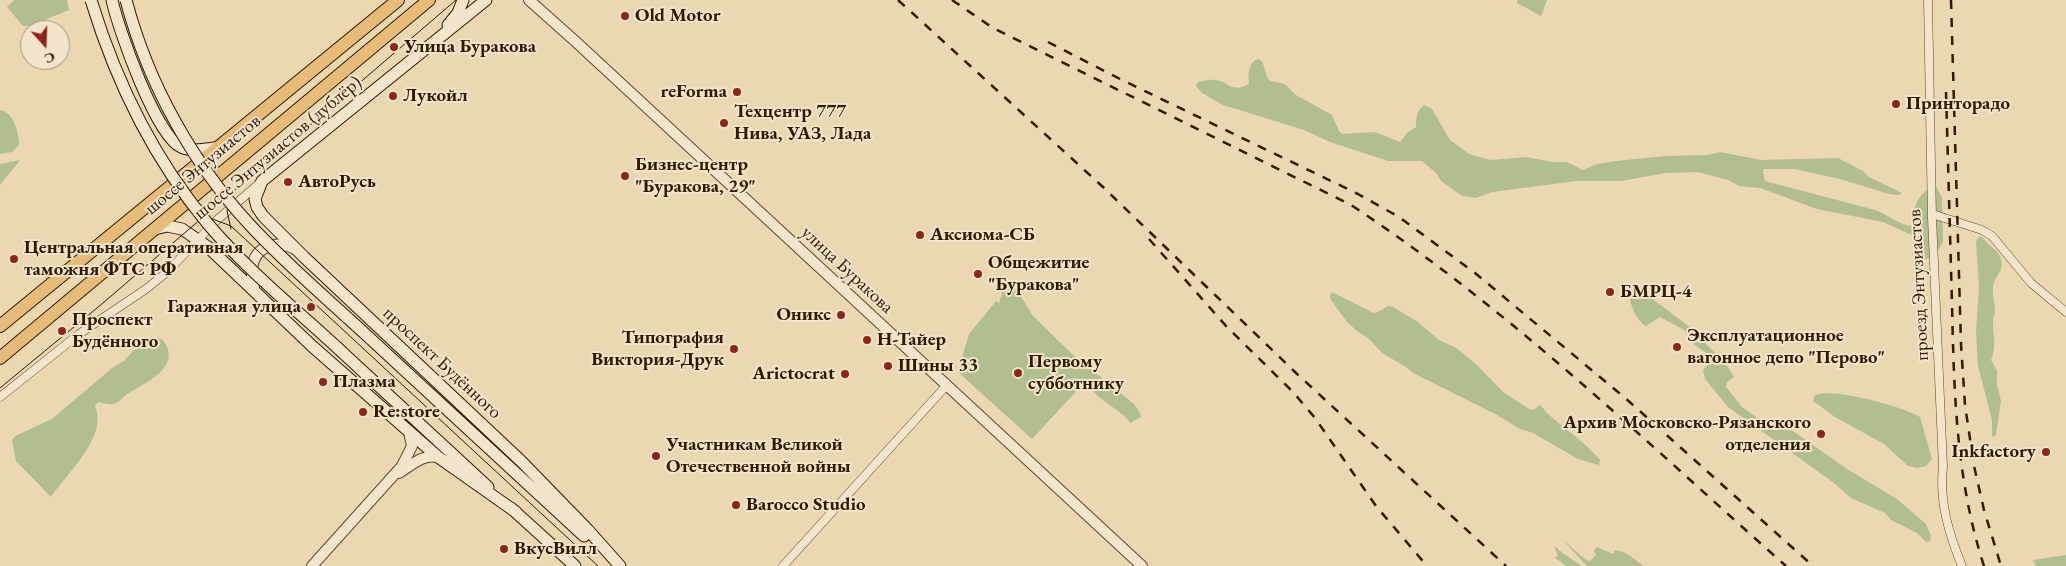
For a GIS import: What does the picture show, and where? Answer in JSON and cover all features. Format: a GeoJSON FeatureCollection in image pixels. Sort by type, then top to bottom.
{"type":"FeatureCollection","features":[{"type":"Feature","properties":{"kind":"main road"},"geometry":{"type":"LineString","coordinates":[[91,0],[100,31],[122,85],[156,151],[180,188],[232,250],[343,353],[460,468],[516,512],[574,566]]}},
{"type":"Feature","properties":{"kind":"main road"},"geometry":{"type":"LineString","coordinates":[[112,0],[125,44],[154,112],[173,141],[182,147],[204,150],[220,146]]}},
{"type":"Feature","properties":{"kind":"main road","name":"проспект Будённого"},"geometry":{"type":"LineString","coordinates":[[126,0],[140,44],[174,122],[204,169],[249,224],[362,331],[618,566]]}},
{"type":"Feature","properties":{"kind":"main road","name":"шоссе Энтузиастов"},"geometry":{"type":"LineString","coordinates":[[0,326],[398,0]]}},
{"type":"Feature","properties":{"kind":"main road","name":"шоссе Энтузиастов"},"geometry":{"type":"LineString","coordinates":[[0,358],[429,0]]}},
{"type":"Feature","properties":{"kind":"main road"},"geometry":{"type":"LineString","coordinates":[[438,39],[458,14],[463,0]]}},
{"type":"Feature","properties":{"kind":"main road"},"geometry":{"type":"LineString","coordinates":[[438,39],[486,0]]}},
{"type":"Feature","properties":{"kind":"main road","name":"шоссе Энтузиастов (дублёр)"},"geometry":{"type":"LineString","coordinates":[[262,181],[438,39]]}},
{"type":"Feature","properties":{"kind":"main road","name":"проспект Будённого"},"geometry":{"type":"LineString","coordinates":[[262,181],[255,199],[257,207],[263,216],[522,462],[588,530],[618,566]]}},
{"type":"Feature","properties":{"kind":"main road"},"geometry":{"type":"LineString","coordinates":[[155,229],[168,226],[182,229],[198,239],[312,346],[409,432],[438,457],[460,468]]}},
{"type":"Feature","properties":{"kind":"street","name":"улица Буракова"},"geometry":{"type":"LineString","coordinates":[[529,0],[579,44],[1142,566]]}},
{"type":"Feature","properties":{"kind":"street","name":"проезд Энтузиастов"},"geometry":{"type":"LineString","coordinates":[[1928,0],[1932,214],[1943,467],[1941,487],[1949,534],[1962,566]]}},
{"type":"Feature","properties":{"kind":"street","name":"шоссе Энтузиастов (дублёр)"},"geometry":{"type":"LineString","coordinates":[[0,397],[79,334],[146,289],[167,272],[217,220],[262,181]]}},
{"type":"Feature","properties":{"kind":"street"},"geometry":{"type":"LineString","coordinates":[[1932,214],[1982,230],[1992,236],[2031,283],[2066,312]]}},
{"type":"Feature","properties":{"kind":"street"},"geometry":{"type":"LineString","coordinates":[[255,292],[252,269],[259,252],[266,247],[276,244],[287,245],[296,249]]}},
{"type":"Feature","properties":{"kind":"street"},"geometry":{"type":"LineString","coordinates":[[783,566],[946,386]]}},
{"type":"Feature","properties":{"kind":"street"},"geometry":{"type":"LineString","coordinates":[[312,566],[392,478],[410,453],[412,446],[409,432]]}},
{"type":"Feature","properties":{"kind":"street"},"geometry":{"type":"LineString","coordinates":[[392,478],[418,460],[430,456],[438,457]]}},
{"type":"Feature","properties":{"kind":"green space"},"geometry":{"type":"Polygon","coordinates":[[[14,0],[67,0],[69,10],[45,20],[20,20],[20,22],[7,7],[14,0]]]}},
{"type":"Feature","properties":{"kind":"green space"},"geometry":{"type":"Polygon","coordinates":[[[1517,0],[1547,0],[1541,16],[1517,3],[1517,0]]]}},
{"type":"Feature","properties":{"kind":"green space"},"geometry":{"type":"Polygon","coordinates":[[[1258,59],[1262,61],[1268,79],[1285,84],[1296,95],[1332,115],[1342,134],[1375,132],[1400,142],[1408,132],[1416,127],[1418,112],[1424,105],[1432,109],[1450,140],[1469,154],[1490,160],[1526,157],[1553,162],[1567,162],[1583,170],[1597,164],[1616,161],[1665,156],[1708,155],[1720,152],[1761,160],[1838,158],[1863,171],[1869,177],[1902,193],[1898,195],[1889,194],[1840,179],[1794,169],[1764,169],[1765,181],[1875,210],[1910,226],[1916,226],[1914,214],[1917,202],[1925,191],[1936,186],[1942,198],[1943,241],[1933,255],[1917,261],[1912,254],[1918,242],[1916,237],[1883,222],[1817,209],[1760,188],[1739,186],[1728,180],[1698,172],[1666,173],[1621,181],[1576,181],[1492,192],[1476,198],[1462,196],[1441,181],[1436,173],[1422,161],[1388,161],[1330,142],[1304,130],[1223,105],[1202,93],[1196,86],[1198,82],[1213,80],[1238,88],[1243,87],[1249,84],[1250,66],[1258,59]]]}},
{"type":"Feature","properties":{"kind":"green space"},"geometry":{"type":"Polygon","coordinates":[[[0,110],[9,115],[15,124],[19,145],[12,152],[0,154],[0,110]]]}},
{"type":"Feature","properties":{"kind":"green space"},"geometry":{"type":"Polygon","coordinates":[[[20,160],[0,185],[0,164],[20,160]]]}},
{"type":"Feature","properties":{"kind":"green space"},"geometry":{"type":"Polygon","coordinates":[[[1981,236],[1998,253],[2002,263],[1993,290],[1995,310],[1993,322],[1994,346],[1991,360],[1997,371],[1997,385],[2001,401],[1996,435],[1992,437],[1992,420],[1978,366],[1976,332],[1979,287],[1976,243],[1977,239],[1981,236]]]}},
{"type":"Feature","properties":{"kind":"green space"},"geometry":{"type":"Polygon","coordinates":[[[1004,280],[1008,281],[1020,295],[1033,316],[1071,353],[1134,404],[1141,417],[1130,423],[1082,381],[1083,384],[1032,439],[958,372],[969,334],[996,301],[999,303],[1002,293],[1001,283],[1004,280]]]}},
{"type":"Feature","properties":{"kind":"green space"},"geometry":{"type":"Polygon","coordinates":[[[1638,291],[1650,297],[1691,328],[1727,366],[1734,377],[1727,382],[1726,387],[1742,407],[1756,417],[1793,431],[1847,469],[1897,499],[1926,524],[1931,536],[1930,541],[1926,542],[1917,533],[1891,520],[1885,513],[1851,498],[1834,483],[1728,407],[1705,379],[1703,370],[1708,364],[1709,355],[1695,345],[1684,330],[1660,317],[1646,326],[1640,322],[1630,300],[1634,293],[1638,291]]]}},
{"type":"Feature","properties":{"kind":"green space"},"geometry":{"type":"Polygon","coordinates":[[[1332,292],[1374,313],[1388,306],[1393,307],[1418,322],[1439,340],[1456,348],[1477,365],[1503,392],[1529,409],[1533,410],[1540,405],[1600,460],[1599,465],[1578,459],[1533,433],[1520,429],[1497,415],[1413,373],[1382,353],[1369,339],[1347,322],[1331,300],[1332,292]]]}},
{"type":"Feature","properties":{"kind":"green space"},"geometry":{"type":"Polygon","coordinates":[[[153,338],[162,339],[168,349],[169,358],[165,366],[159,373],[116,403],[98,402],[95,406],[98,418],[96,430],[91,442],[51,497],[16,461],[12,440],[15,436],[52,419],[112,368],[124,361],[133,351],[153,338]]]}},
{"type":"Feature","properties":{"kind":"green space"},"geometry":{"type":"Polygon","coordinates":[[[1818,394],[1841,394],[1870,400],[1899,408],[1920,417],[1932,459],[1926,466],[1917,468],[1908,466],[1884,444],[1835,417],[1813,401],[1814,396],[1818,394]]]}},
{"type":"Feature","properties":{"kind":"green space"},"geometry":{"type":"Polygon","coordinates":[[[1562,539],[1586,560],[1590,561],[1596,555],[1594,550],[1597,547],[1613,554],[1615,550],[1623,552],[1643,566],[1587,566],[1562,539]]]}},
{"type":"Feature","properties":{"kind":"green space"},"geometry":{"type":"Polygon","coordinates":[[[1554,545],[1582,566],[1566,566],[1554,557],[1558,557],[1554,545]]]}},
{"type":"Feature","properties":{"kind":"green space"},"geometry":{"type":"Polygon","coordinates":[[[2066,555],[2066,566],[2036,566],[2033,560],[2066,555]]]}},
{"type":"Feature","properties":{"kind":"tram line"},"geometry":{"type":"LineString","coordinates":[[0,388],[103,303],[456,0]]}},
{"type":"Feature","properties":{"kind":"tram line"},"geometry":{"type":"LineString","coordinates":[[230,193],[227,211],[231,229]]}},
{"type":"Feature","properties":{"kind":"tram line"},"geometry":{"type":"LineString","coordinates":[[198,220],[210,218],[231,226],[598,566]]}},
{"type":"Feature","properties":{"kind":"railway"},"geometry":{"type":"LineString","coordinates":[[898,0],[1103,187],[1296,373],[1506,566]]}},
{"type":"Feature","properties":{"kind":"railway"},"geometry":{"type":"LineString","coordinates":[[952,0],[993,28],[1351,205],[1409,245],[1521,332],[1628,424],[1786,566]]}},
{"type":"Feature","properties":{"kind":"railway"},"geometry":{"type":"LineString","coordinates":[[1951,0],[1961,344],[1965,405],[1974,466],[1984,510],[2001,566]]}},
{"type":"Feature","properties":{"kind":"railway"},"geometry":{"type":"LineString","coordinates":[[1048,42],[1120,79],[1358,194],[1399,217],[1475,273],[1624,397],[1813,566]]}},
{"type":"Feature","properties":{"kind":"railway"},"geometry":{"type":"LineString","coordinates":[[1946,92],[1953,337],[1958,436],[1967,501],[1984,566]]}},
{"type":"Feature","properties":{"kind":"railway"},"geometry":{"type":"LineString","coordinates":[[1149,239],[1227,327],[1293,392],[1315,418],[1376,506],[1427,566]]}},
{"type":"Feature","properties":{"kind":"place","name":"Old Motor"},"geometry":{"type":"Point","coordinates":[625,16]}},
{"type":"Feature","properties":{"kind":"place","name":"Улица Буракова"},"geometry":{"type":"Point","coordinates":[394,47]}},
{"type":"Feature","properties":{"kind":"place","name":"reForma"},"geometry":{"type":"Point","coordinates":[737,92]}},
{"type":"Feature","properties":{"kind":"place","name":"Лукойл"},"geometry":{"type":"Point","coordinates":[393,96]}},
{"type":"Feature","properties":{"kind":"place","name":"Принторадо"},"geometry":{"type":"Point","coordinates":[1896,104]}},
{"type":"Feature","properties":{"kind":"place","name":"Техцентр 777 Нива, УАЗ, Лада"},"geometry":{"type":"Point","coordinates":[724,123]}},
{"type":"Feature","properties":{"kind":"place","name":"Бизнес-центр \"Буракова, 29\""},"geometry":{"type":"Point","coordinates":[625,176]}},
{"type":"Feature","properties":{"kind":"place","name":"АвтоРусь"},"geometry":{"type":"Point","coordinates":[288,182]}},
{"type":"Feature","properties":{"kind":"place","name":"Аксиома-СБ"},"geometry":{"type":"Point","coordinates":[920,235]}},
{"type":"Feature","properties":{"kind":"place","name":"Центральная оперативная таможня ФТС РФ"},"geometry":{"type":"Point","coordinates":[14,259]}},
{"type":"Feature","properties":{"kind":"place","name":"Общежитие \"Буракова\""},"geometry":{"type":"Point","coordinates":[978,274]}},
{"type":"Feature","properties":{"kind":"place","name":"БМРЦ-4"},"geometry":{"type":"Point","coordinates":[1610,292]}},
{"type":"Feature","properties":{"kind":"place","name":"Гаражная улица"},"geometry":{"type":"Point","coordinates":[311,307]}},
{"type":"Feature","properties":{"kind":"place","name":"Оникс"},"geometry":{"type":"Point","coordinates":[841,315]}},
{"type":"Feature","properties":{"kind":"place","name":"Проспект Будённого"},"geometry":{"type":"Point","coordinates":[62,331]}},
{"type":"Feature","properties":{"kind":"place","name":"Н-Тайер"},"geometry":{"type":"Point","coordinates":[867,340]}},
{"type":"Feature","properties":{"kind":"place","name":"Эксплуатационное вагонное депо \"Перово\""},"geometry":{"type":"Point","coordinates":[1677,347]}},
{"type":"Feature","properties":{"kind":"place","name":"Типография Виктория-Друк"},"geometry":{"type":"Point","coordinates":[734,349]}},
{"type":"Feature","properties":{"kind":"place","name":"Шины 33"},"geometry":{"type":"Point","coordinates":[888,366]}},
{"type":"Feature","properties":{"kind":"place","name":"Первому субботнику"},"geometry":{"type":"Point","coordinates":[1018,373]}},
{"type":"Feature","properties":{"kind":"place","name":"Arictocrat"},"geometry":{"type":"Point","coordinates":[845,374]}},
{"type":"Feature","properties":{"kind":"place","name":"Плазма"},"geometry":{"type":"Point","coordinates":[323,382]}},
{"type":"Feature","properties":{"kind":"place","name":"Re:store"},"geometry":{"type":"Point","coordinates":[363,412]}},
{"type":"Feature","properties":{"kind":"place","name":"Архив Московско-Рязанского отделения"},"geometry":{"type":"Point","coordinates":[1821,434]}},
{"type":"Feature","properties":{"kind":"place","name":"Inkfactory"},"geometry":{"type":"Point","coordinates":[2046,452]}},
{"type":"Feature","properties":{"kind":"place","name":"Участникам Великой Отечественной войны"},"geometry":{"type":"Point","coordinates":[656,456]}},
{"type":"Feature","properties":{"kind":"place","name":"Barocco Studio"},"geometry":{"type":"Point","coordinates":[736,505]}},
{"type":"Feature","properties":{"kind":"place","name":"ВкусВилл"},"geometry":{"type":"Point","coordinates":[504,549]}}]}
